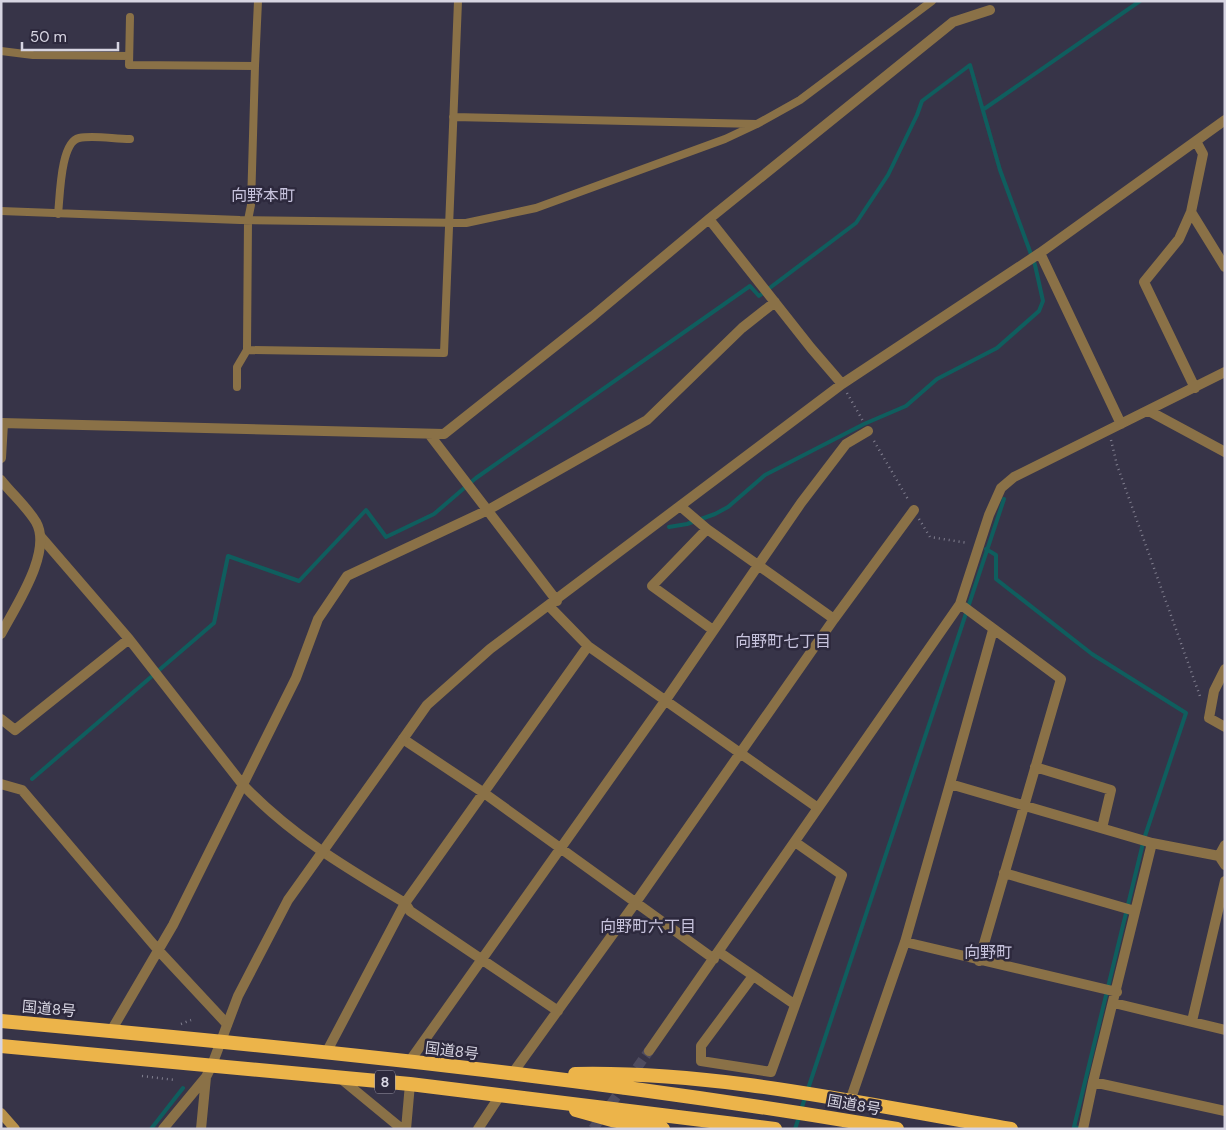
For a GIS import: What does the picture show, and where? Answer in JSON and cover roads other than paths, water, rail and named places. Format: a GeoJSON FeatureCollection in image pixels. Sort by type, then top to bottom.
{"type":"FeatureCollection","features":[{"type":"Feature","properties":{"kind":"highway","name":"国道8号"},"geometry":{"type":"LineString","coordinates":[[1,1021],[222,1040],[518,1075],[774,1108],[897,1129]]}},
{"type":"Feature","properties":{"kind":"highway","name":"8"},"geometry":{"type":"LineString","coordinates":[[1,1046],[209,1071],[410,1084],[531,1097],[771,1128]]}},
{"type":"Feature","properties":{"kind":"highway","name":"8"},"geometry":{"type":"LineString","coordinates":[[518,1075],[607,1074],[663,1076],[764,1087],[1010,1129]]}},
{"type":"Feature","properties":{"kind":"highway","name":"8"},"geometry":{"type":"LineString","coordinates":[[531,1097],[611,1124],[664,1129]]}},
{"type":"Feature","properties":{"kind":"main road"},"geometry":{"type":"LineString","coordinates":[[1,1113],[15,1129]]}},
{"type":"Feature","properties":{"kind":"street"},"geometry":{"type":"LineString","coordinates":[[1,458],[2,423],[444,434],[593,316],[709,219],[953,22],[990,10]]}},
{"type":"Feature","properties":{"kind":"street"},"geometry":{"type":"LineString","coordinates":[[201,1129],[209,1071],[227,1024],[262,947],[288,900],[320,852],[427,705],[490,649],[842,384],[1040,253],[1225,120]]}},
{"type":"Feature","properties":{"kind":"street"},"geometry":{"type":"LineString","coordinates":[[1195,388],[1144,282],[1179,239],[1191,212],[1203,154],[1196,141]]}},
{"type":"Feature","properties":{"kind":"street"},"geometry":{"type":"LineString","coordinates":[[1191,212],[1225,267]]}},
{"type":"Feature","properties":{"kind":"street"},"geometry":{"type":"LineString","coordinates":[[709,219],[842,384]]}},
{"type":"Feature","properties":{"kind":"street"},"geometry":{"type":"LineString","coordinates":[[1040,253],[1121,424]]}},
{"type":"Feature","properties":{"kind":"street"},"geometry":{"type":"LineString","coordinates":[[111,1031],[159,951],[243,785],[296,678],[318,619],[347,576],[488,510],[647,420],[742,328],[775,302]]}},
{"type":"Feature","properties":{"kind":"street"},"geometry":{"type":"LineString","coordinates":[[649,1051],[960,604],[1000,488],[1014,476],[1225,372]]}},
{"type":"Feature","properties":{"kind":"street"},"geometry":{"type":"LineString","coordinates":[[1149,411],[1225,452]]}},
{"type":"Feature","properties":{"kind":"street"},"geometry":{"type":"LineString","coordinates":[[409,1062],[665,701],[801,503],[846,444],[868,431]]}},
{"type":"Feature","properties":{"kind":"street"},"geometry":{"type":"LineString","coordinates":[[429,434],[488,510],[553,603],[588,646],[818,808]]}},
{"type":"Feature","properties":{"kind":"street"},"geometry":{"type":"LineString","coordinates":[[1,480],[36,523],[40,537],[129,640],[243,785],[260,803],[320,852],[405,903],[410,911],[558,1011]]}},
{"type":"Feature","properties":{"kind":"street"},"geometry":{"type":"LineString","coordinates":[[680,506],[707,529],[834,619]]}},
{"type":"Feature","properties":{"kind":"street"},"geometry":{"type":"LineString","coordinates":[[518,1075],[558,1011],[834,619],[914,510]]}},
{"type":"Feature","properties":{"kind":"street"},"geometry":{"type":"LineString","coordinates":[[707,529],[652,586],[713,630]]}},
{"type":"Feature","properties":{"kind":"street"},"geometry":{"type":"LineString","coordinates":[[1,634],[32,576],[40,537]]}},
{"type":"Feature","properties":{"kind":"street"},"geometry":{"type":"LineString","coordinates":[[960,604],[1061,679],[979,961]]}},
{"type":"Feature","properties":{"kind":"street"},"geometry":{"type":"LineString","coordinates":[[850,1101],[905,942],[993,630]]}},
{"type":"Feature","properties":{"kind":"street"},"geometry":{"type":"LineString","coordinates":[[1,719],[15,730],[129,640]]}},
{"type":"Feature","properties":{"kind":"street"},"geometry":{"type":"LineString","coordinates":[[326,1053],[405,903],[588,646]]}},
{"type":"Feature","properties":{"kind":"street"},"geometry":{"type":"LineString","coordinates":[[1225,669],[1214,691],[1209,718],[1225,727]]}},
{"type":"Feature","properties":{"kind":"street"},"geometry":{"type":"LineString","coordinates":[[403,739],[484,793],[636,902],[794,1004]]}},
{"type":"Feature","properties":{"kind":"street"},"geometry":{"type":"LineString","coordinates":[[1035,767],[1111,790],[1102,828]]}},
{"type":"Feature","properties":{"kind":"street"},"geometry":{"type":"LineString","coordinates":[[1,784],[22,790],[159,951],[227,1024]]}},
{"type":"Feature","properties":{"kind":"street"},"geometry":{"type":"LineString","coordinates":[[950,784],[1145,841],[1222,860],[1225,845]]}},
{"type":"Feature","properties":{"kind":"street"},"geometry":{"type":"LineString","coordinates":[[1083,1129],[1093,1082],[1117,992],[1130,910],[1145,841]]}},
{"type":"Feature","properties":{"kind":"street"},"geometry":{"type":"LineString","coordinates":[[753,976],[701,1046],[701,1062],[771,1072],[842,875],[795,842]]}},
{"type":"Feature","properties":{"kind":"street"},"geometry":{"type":"LineString","coordinates":[[1004,873],[1130,910]]}},
{"type":"Feature","properties":{"kind":"street"},"geometry":{"type":"LineString","coordinates":[[1192,1021],[1225,881]]}},
{"type":"Feature","properties":{"kind":"street"},"geometry":{"type":"LineString","coordinates":[[905,942],[979,961],[1117,992]]}},
{"type":"Feature","properties":{"kind":"street"},"geometry":{"type":"LineString","coordinates":[[1114,1003],[1225,1030]]}},
{"type":"Feature","properties":{"kind":"street"},"geometry":{"type":"LineString","coordinates":[[163,1129],[209,1071]]}},
{"type":"Feature","properties":{"kind":"street"},"geometry":{"type":"LineString","coordinates":[[340,1078],[404,1129]]}},
{"type":"Feature","properties":{"kind":"street"},"geometry":{"type":"LineString","coordinates":[[1093,1082],[1225,1111]]}},
{"type":"Feature","properties":{"kind":"street"},"geometry":{"type":"LineString","coordinates":[[404,1129],[410,1084]]}},
{"type":"Feature","properties":{"kind":"street"},"geometry":{"type":"LineString","coordinates":[[478,1129],[501,1094]]}},
{"type":"Feature","properties":{"kind":"lane"},"geometry":{"type":"LineString","coordinates":[[237,387],[237,367],[247,350],[248,220],[251,205],[258,1]]}},
{"type":"Feature","properties":{"kind":"lane"},"geometry":{"type":"LineString","coordinates":[[247,350],[444,353],[447,238],[450,224],[458,1]]}},
{"type":"Feature","properties":{"kind":"lane"},"geometry":{"type":"LineString","coordinates":[[1,211],[248,220],[450,224],[502,217],[536,208],[725,139],[757,124],[800,100],[932,1]]}},
{"type":"Feature","properties":{"kind":"lane"},"geometry":{"type":"LineString","coordinates":[[130,17],[129,65],[255,66]]}},
{"type":"Feature","properties":{"kind":"lane"},"geometry":{"type":"LineString","coordinates":[[1,51],[33,55],[129,56]]}},
{"type":"Feature","properties":{"kind":"lane"},"geometry":{"type":"LineString","coordinates":[[453,117],[757,124]]}},
{"type":"Feature","properties":{"kind":"lane"},"geometry":{"type":"LineString","coordinates":[[58,214],[63,162],[70,144],[77,138],[130,139]]}},
{"type":"Feature","properties":{"kind":"waterway"},"geometry":{"type":"LineString","coordinates":[[984,109],[1140,1]]}},
{"type":"Feature","properties":{"kind":"waterway"},"geometry":{"type":"LineString","coordinates":[[32,779],[214,623],[228,556],[299,581],[366,510],[386,537],[434,514],[476,478],[750,286],[759,296],[856,223],[888,175],[922,101],[970,65],[1000,170],[1035,265],[1043,301],[1039,311],[997,348],[937,379],[906,406],[864,424],[765,475],[728,507],[715,514],[687,524],[669,527]]}},
{"type":"Feature","properties":{"kind":"waterway"},"geometry":{"type":"LineString","coordinates":[[801,1110],[1004,499]]}},
{"type":"Feature","properties":{"kind":"waterway"},"geometry":{"type":"LineString","coordinates":[[986,549],[996,555],[996,579],[1092,654],[1186,713],[1144,839],[1074,1127],[1083,1129]]}},
{"type":"Feature","properties":{"kind":"waterway"},"geometry":{"type":"LineString","coordinates":[[151,1129],[183,1088]]}},
{"type":"Feature","properties":{"kind":"waterway"},"geometry":{"type":"LineString","coordinates":[[795,1129],[799,1117]]}},
{"type":"Feature","properties":{"kind":"tunnel"},"geometry":{"type":"LineString","coordinates":[[593,1129],[649,1051]]}},
{"type":"Feature","properties":{"kind":"district","name":"向野本町"},"geometry":{"type":"Point","coordinates":[263,195]}},
{"type":"Feature","properties":{"kind":"district","name":"向野町七丁目"},"geometry":{"type":"Point","coordinates":[783,641]}},
{"type":"Feature","properties":{"kind":"district","name":"向野町六丁目"},"geometry":{"type":"Point","coordinates":[648,926]}},
{"type":"Feature","properties":{"kind":"district","name":"向野町"},"geometry":{"type":"Point","coordinates":[988,952]}}]}
